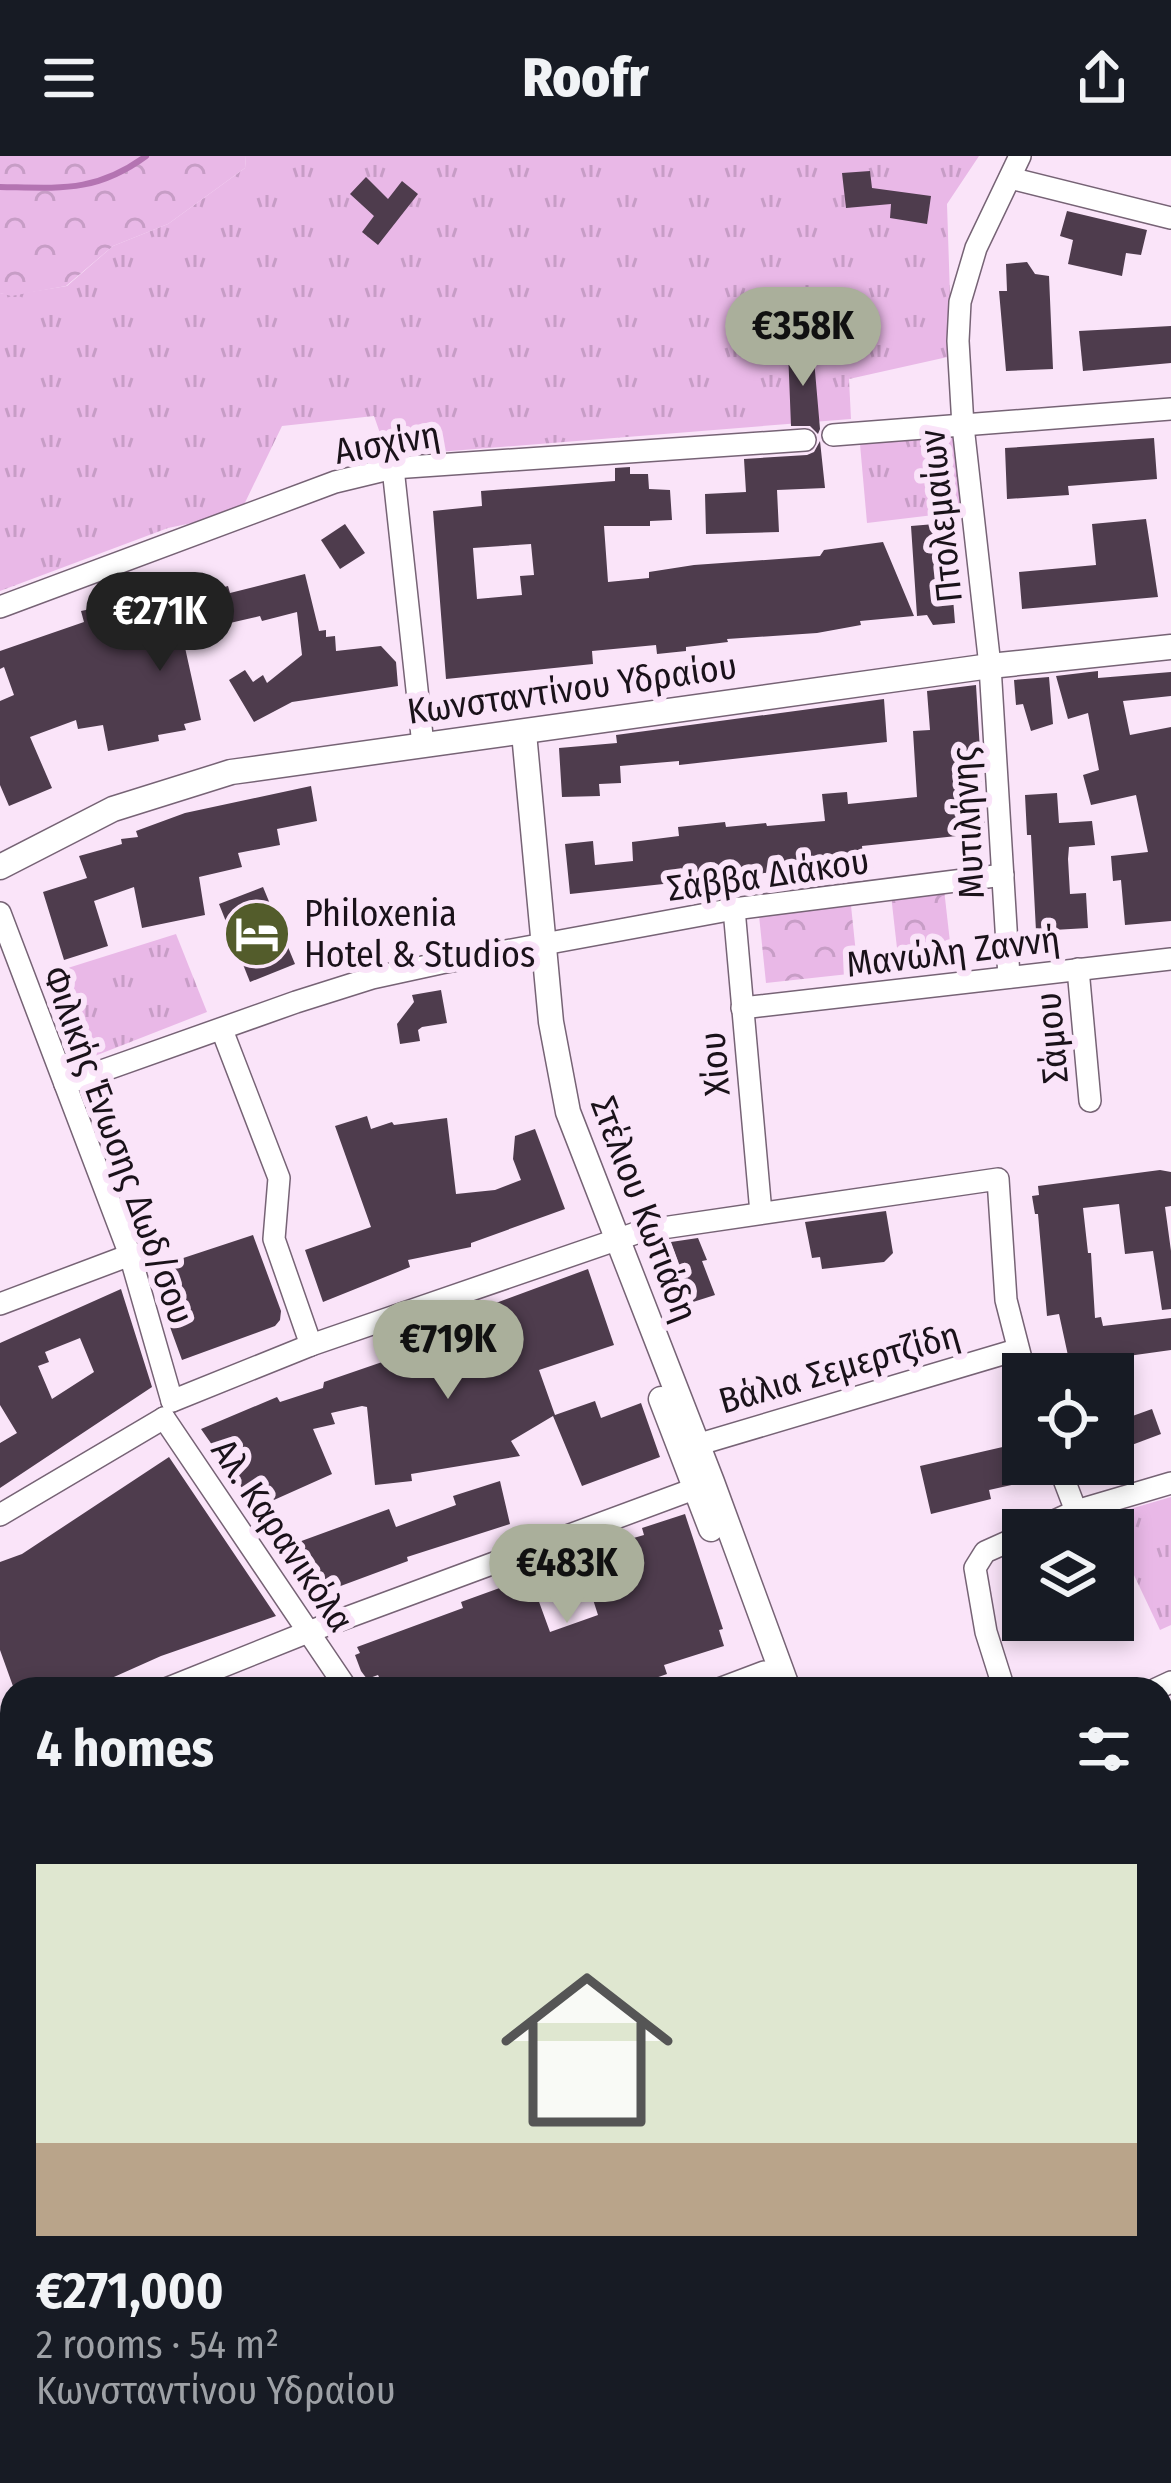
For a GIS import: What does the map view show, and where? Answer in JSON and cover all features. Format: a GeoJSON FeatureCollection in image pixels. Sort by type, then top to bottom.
{"type":"FeatureCollection","features":[{"type":"Feature","properties":{"kind":"street","name":"Πτολεμαίων"},"geometry":{"type":"LineString","coordinates":[[990,666],[963,426],[960,302],[976,248],[1020,156]]}},
{"type":"Feature","properties":{"kind":"street"},"geometry":{"type":"LineString","coordinates":[[1010,178],[1171,218]]}},
{"type":"Feature","properties":{"kind":"street"},"geometry":{"type":"LineString","coordinates":[[833,435],[1171,409]]}},
{"type":"Feature","properties":{"kind":"street","name":"Αισχίνη"},"geometry":{"type":"LineString","coordinates":[[0,607],[335,482],[393,468],[805,440]]}},
{"type":"Feature","properties":{"kind":"street"},"geometry":{"type":"LineString","coordinates":[[393,468],[423,745]]}},
{"type":"Feature","properties":{"kind":"street","name":"Κωνσταντίνου Υδραίου"},"geometry":{"type":"LineString","coordinates":[[0,867],[113,808],[188,783],[328,756],[990,666],[1171,647]]}},
{"type":"Feature","properties":{"kind":"street","name":"Μυτιλήνης"},"geometry":{"type":"LineString","coordinates":[[990,666],[1009,977]]}},
{"type":"Feature","properties":{"kind":"street","name":"Στέλιου Κωτιάδη"},"geometry":{"type":"LineString","coordinates":[[516,734],[547,1087],[783,1677]]}},
{"type":"Feature","properties":{"kind":"street","name":"Σάββα Διάκου"},"geometry":{"type":"LineString","coordinates":[[65,1084],[371,978],[734,909],[1003,875]]}},
{"type":"Feature","properties":{"kind":"street","name":"Χίου"},"geometry":{"type":"LineString","coordinates":[[734,909],[761,1213]]}},
{"type":"Feature","properties":{"kind":"street","name":"Φιλικής Ένωσης Δωδ/σου"},"geometry":{"type":"LineString","coordinates":[[0,913],[130,1255],[168,1409]]}},
{"type":"Feature","properties":{"kind":"street","name":"Μανώλη Ζαννή"},"geometry":{"type":"LineString","coordinates":[[742,1008],[1171,959]]}},
{"type":"Feature","properties":{"kind":"street","name":"Σάμου"},"geometry":{"type":"LineString","coordinates":[[1078,970],[1090,1101]]}},
{"type":"Feature","properties":{"kind":"street"},"geometry":{"type":"LineString","coordinates":[[222,1030],[279,1178],[274,1239],[311,1345]]}},
{"type":"Feature","properties":{"kind":"street"},"geometry":{"type":"LineString","coordinates":[[0,1515],[168,1409],[311,1345],[608,1241],[761,1213],[998,1179],[1006,1300],[1017,1353]]}},
{"type":"Feature","properties":{"kind":"street"},"geometry":{"type":"LineString","coordinates":[[2,1296],[130,1255]]}},
{"type":"Feature","properties":{"kind":"street","name":"Βάλια Σεμερτζίδη"},"geometry":{"type":"LineString","coordinates":[[689,1446],[1016,1350]]}},
{"type":"Feature","properties":{"kind":"street","name":"Αλ. Καρανικόλα"},"geometry":{"type":"LineString","coordinates":[[168,1409],[339,1677]]}},
{"type":"Feature","properties":{"kind":"street"},"geometry":{"type":"LineString","coordinates":[[1083,1509],[1171,1484]]}},
{"type":"Feature","properties":{"kind":"street"},"geometry":{"type":"LineString","coordinates":[[196,1677],[704,1485]]}},
{"type":"Feature","properties":{"kind":"street","name":"Στέλιου Κωτιάδη"},"geometry":{"type":"LineString","coordinates":[[704,1485],[767,1677]]}},
{"type":"Feature","properties":{"kind":"street"},"geometry":{"type":"LineString","coordinates":[[1000,1677],[986,1632],[975,1568],[985,1552],[1002,1544]]}},
{"type":"Feature","properties":{"kind":"green space"},"geometry":{"type":"Polygon","coordinates":[[[0,156],[246,156],[245,168],[168,224],[113,246],[66,286],[11,296],[0,293],[0,156]]]}},
{"type":"Feature","properties":{"kind":"green space"},"geometry":{"type":"Polygon","coordinates":[[[246,156],[979,156],[947,204],[952,356],[849,379],[851,419],[388,456],[374,416],[282,426],[240,513],[168,528],[0,591],[0,293],[67,286],[113,246],[168,224],[245,168],[246,156]]]}},
{"type":"Feature","properties":{"kind":"green space"},"geometry":{"type":"Polygon","coordinates":[[[960,434],[967,511],[867,523],[860,444],[960,434]]]}},
{"type":"Feature","properties":{"kind":"green space"},"geometry":{"type":"Polygon","coordinates":[[[944,889],[952,960],[899,966],[891,895],[944,889]]]}},
{"type":"Feature","properties":{"kind":"green space"},"geometry":{"type":"Polygon","coordinates":[[[850,896],[858,973],[766,983],[758,906],[850,896]]]}},
{"type":"Feature","properties":{"kind":"green space"},"geometry":{"type":"Polygon","coordinates":[[[176,934],[207,1012],[82,1061],[55,972],[176,934]]]}},
{"type":"Feature","properties":{"kind":"green space"},"geometry":{"type":"Polygon","coordinates":[[[1171,1497],[1171,1625],[1160,1630],[1134,1575],[1134,1509],[1130,1509],[1171,1497]]]}},
{"type":"Feature","properties":{"kind":"building"},"geometry":{"type":"Polygon","coordinates":[[[870,171],[872,188],[931,196],[927,224],[890,218],[891,204],[846,208],[842,173],[870,171]]]}},
{"type":"Feature","properties":{"kind":"building"},"geometry":{"type":"Polygon","coordinates":[[[366,177],[388,199],[402,181],[418,194],[378,245],[362,232],[374,216],[350,194],[366,177]]]}},
{"type":"Feature","properties":{"kind":"building"},"geometry":{"type":"Polygon","coordinates":[[[1067,211],[1147,230],[1141,255],[1126,253],[1122,276],[1068,264],[1073,240],[1060,236],[1067,211]]]}},
{"type":"Feature","properties":{"kind":"building"},"geometry":{"type":"Polygon","coordinates":[[[1027,262],[1035,274],[1049,276],[1053,369],[1006,371],[999,291],[1007,291],[1006,264],[1027,262]]]}},
{"type":"Feature","properties":{"kind":"building"},"geometry":{"type":"Polygon","coordinates":[[[1171,326],[1171,363],[1083,371],[1079,331],[1171,326]]]}},
{"type":"Feature","properties":{"kind":"building"},"geometry":{"type":"Polygon","coordinates":[[[813,348],[818,434],[810,426],[791,426],[788,350],[813,348]]]}},
{"type":"Feature","properties":{"kind":"building"},"geometry":{"type":"Polygon","coordinates":[[[1154,438],[1157,479],[1068,486],[1069,495],[1007,499],[1005,448],[1154,438]]]}},
{"type":"Feature","properties":{"kind":"building"},"geometry":{"type":"Polygon","coordinates":[[[820,441],[825,488],[777,490],[779,532],[706,534],[705,494],[746,492],[744,459],[807,455],[820,441]]]}},
{"type":"Feature","properties":{"kind":"building"},"geometry":{"type":"Polygon","coordinates":[[[630,467],[630,474],[648,474],[649,489],[670,490],[672,520],[650,521],[650,526],[604,526],[608,582],[649,578],[649,572],[694,565],[820,556],[824,550],[883,542],[914,616],[860,621],[861,625],[817,633],[727,639],[686,647],[686,651],[657,654],[656,645],[592,651],[593,664],[446,679],[433,511],[482,506],[481,491],[615,481],[615,468],[630,467]],[[531,544],[473,548],[477,599],[522,595],[520,576],[534,575],[531,544]]]}},
{"type":"Feature","properties":{"kind":"building"},"geometry":{"type":"Polygon","coordinates":[[[1146,519],[1158,597],[1022,609],[1019,572],[1096,565],[1092,524],[1146,519]]]}},
{"type":"Feature","properties":{"kind":"building"},"geometry":{"type":"Polygon","coordinates":[[[947,523],[955,623],[933,625],[927,615],[917,616],[911,526],[947,523]]]}},
{"type":"Feature","properties":{"kind":"building"},"geometry":{"type":"Polygon","coordinates":[[[345,524],[365,553],[340,569],[321,540],[345,524]]]}},
{"type":"Feature","properties":{"kind":"building"},"geometry":{"type":"Polygon","coordinates":[[[305,574],[319,631],[326,630],[326,637],[335,636],[336,651],[381,646],[396,662],[398,686],[292,702],[254,722],[229,680],[245,670],[253,682],[263,675],[267,683],[302,655],[297,612],[182,634],[201,720],[184,724],[186,730],[158,735],[159,741],[108,751],[103,725],[78,729],[76,720],[30,737],[52,788],[9,806],[0,785],[0,701],[14,695],[4,667],[0,669],[0,651],[84,622],[81,611],[119,603],[122,614],[228,586],[230,593],[305,574]]]}},
{"type":"Feature","properties":{"kind":"building"},"geometry":{"type":"Polygon","coordinates":[[[1098,671],[1098,678],[1171,672],[1171,696],[1123,701],[1130,735],[1171,727],[1171,921],[1125,925],[1121,880],[1113,881],[1111,856],[1148,852],[1136,795],[1091,805],[1083,775],[1099,770],[1088,713],[1068,719],[1056,676],[1098,671]]]}},
{"type":"Feature","properties":{"kind":"building"},"geometry":{"type":"Polygon","coordinates":[[[1049,677],[1053,724],[1031,731],[1023,704],[1016,705],[1014,680],[1049,677]]]}},
{"type":"Feature","properties":{"kind":"building"},"geometry":{"type":"Polygon","coordinates":[[[976,685],[985,833],[862,846],[863,856],[820,860],[821,867],[570,894],[565,844],[593,841],[595,865],[633,861],[632,842],[679,836],[678,827],[825,821],[822,794],[847,792],[848,804],[917,797],[913,731],[930,730],[927,691],[976,685]]]}},
{"type":"Feature","properties":{"kind":"building"},"geometry":{"type":"Polygon","coordinates":[[[884,699],[887,742],[679,765],[679,761],[620,766],[621,783],[599,784],[600,796],[562,797],[559,748],[617,743],[616,735],[884,699]]]}},
{"type":"Feature","properties":{"kind":"building"},"geometry":{"type":"Polygon","coordinates":[[[311,786],[317,821],[277,829],[280,845],[238,853],[242,867],[199,877],[205,915],[142,928],[134,887],[94,901],[108,946],[64,960],[43,892],[87,878],[79,856],[122,844],[121,839],[138,837],[136,831],[185,813],[311,786]]]}},
{"type":"Feature","properties":{"kind":"building"},"geometry":{"type":"Polygon","coordinates":[[[1057,793],[1059,823],[1092,821],[1095,845],[1069,847],[1068,859],[1070,894],[1086,893],[1088,928],[1036,931],[1025,795],[1057,793]]]}},
{"type":"Feature","properties":{"kind":"building","name":"Philoxenia Hotel & Studios"},"geometry":{"type":"Polygon","coordinates":[[[263,887],[295,964],[250,982],[219,904],[263,887]]]}},
{"type":"Feature","properties":{"kind":"building"},"geometry":{"type":"Polygon","coordinates":[[[441,990],[447,1023],[422,1027],[420,1041],[400,1044],[397,1024],[414,1002],[412,995],[441,990]]]}},
{"type":"Feature","properties":{"kind":"building"},"geometry":{"type":"Polygon","coordinates":[[[367,1116],[371,1129],[392,1122],[447,1118],[456,1194],[495,1190],[521,1180],[513,1159],[515,1136],[535,1129],[565,1209],[471,1243],[471,1247],[408,1260],[410,1267],[323,1302],[305,1250],[371,1227],[335,1126],[367,1116]]]}},
{"type":"Feature","properties":{"kind":"building"},"geometry":{"type":"Polygon","coordinates":[[[1171,1172],[1171,1206],[1165,1207],[1171,1309],[1162,1310],[1153,1251],[1125,1254],[1119,1204],[1083,1208],[1095,1318],[1101,1317],[1103,1326],[1171,1318],[1171,1350],[1134,1355],[1067,1353],[1059,1314],[1047,1316],[1038,1214],[1032,1196],[1039,1195],[1038,1186],[1171,1172]]]}},
{"type":"Feature","properties":{"kind":"building"},"geometry":{"type":"Polygon","coordinates":[[[886,1211],[893,1253],[884,1262],[822,1269],[820,1257],[812,1258],[805,1222],[886,1211]]]}},
{"type":"Feature","properties":{"kind":"building"},"geometry":{"type":"Polygon","coordinates":[[[253,1235],[281,1311],[280,1320],[275,1326],[182,1360],[166,1316],[173,1313],[156,1267],[253,1235]]]}},
{"type":"Feature","properties":{"kind":"building"},"geometry":{"type":"Polygon","coordinates":[[[698,1238],[715,1295],[693,1302],[671,1242],[698,1238]]]}},
{"type":"Feature","properties":{"kind":"building"},"geometry":{"type":"Polygon","coordinates":[[[588,1269],[614,1345],[539,1370],[555,1415],[595,1401],[601,1418],[641,1403],[660,1457],[582,1486],[553,1416],[511,1441],[520,1456],[411,1474],[412,1481],[375,1485],[367,1407],[362,1406],[331,1413],[335,1424],[313,1429],[332,1474],[256,1508],[201,1429],[277,1397],[280,1402],[323,1388],[324,1382],[388,1360],[385,1352],[440,1335],[438,1330],[487,1311],[485,1307],[588,1269]]]}},
{"type":"Feature","properties":{"kind":"building"},"geometry":{"type":"Polygon","coordinates":[[[121,1289],[152,1387],[0,1488],[0,1443],[17,1433],[0,1405],[0,1343],[121,1289]],[[80,1338],[45,1352],[49,1362],[38,1366],[52,1399],[94,1372],[80,1338]]]}},
{"type":"Feature","properties":{"kind":"building"},"geometry":{"type":"Polygon","coordinates":[[[1152,1409],[1161,1434],[1134,1444],[1134,1415],[1152,1409]]]}},
{"type":"Feature","properties":{"kind":"building"},"geometry":{"type":"Polygon","coordinates":[[[1002,1447],[1002,1485],[1012,1485],[989,1490],[991,1499],[931,1514],[920,1466],[1002,1447]]]}},
{"type":"Feature","properties":{"kind":"building"},"geometry":{"type":"Polygon","coordinates":[[[169,1457],[276,1616],[114,1677],[10,1677],[0,1650],[0,1562],[22,1554],[169,1457]]]}},
{"type":"Feature","properties":{"kind":"building"},"geometry":{"type":"Polygon","coordinates":[[[500,1481],[510,1524],[407,1557],[408,1561],[319,1594],[310,1568],[298,1570],[285,1547],[389,1509],[396,1527],[456,1505],[453,1496],[500,1481]]]}},
{"type":"Feature","properties":{"kind":"building"},"geometry":{"type":"Polygon","coordinates":[[[685,1514],[723,1629],[719,1630],[724,1646],[664,1665],[667,1674],[658,1677],[366,1677],[361,1671],[357,1647],[463,1608],[461,1602],[530,1577],[550,1632],[598,1615],[588,1584],[580,1587],[571,1561],[586,1556],[585,1552],[644,1535],[642,1528],[685,1514]]]}},
{"type":"Feature","properties":{"kind":"waterway"},"geometry":{"type":"LineString","coordinates":[[0,187],[76,186],[110,177],[146,156]]}},
{"type":"Feature","properties":{"kind":"place","name":"Philoxenia Hotel & Studios"},"geometry":{"type":"Point","coordinates":[257,934]}}]}
